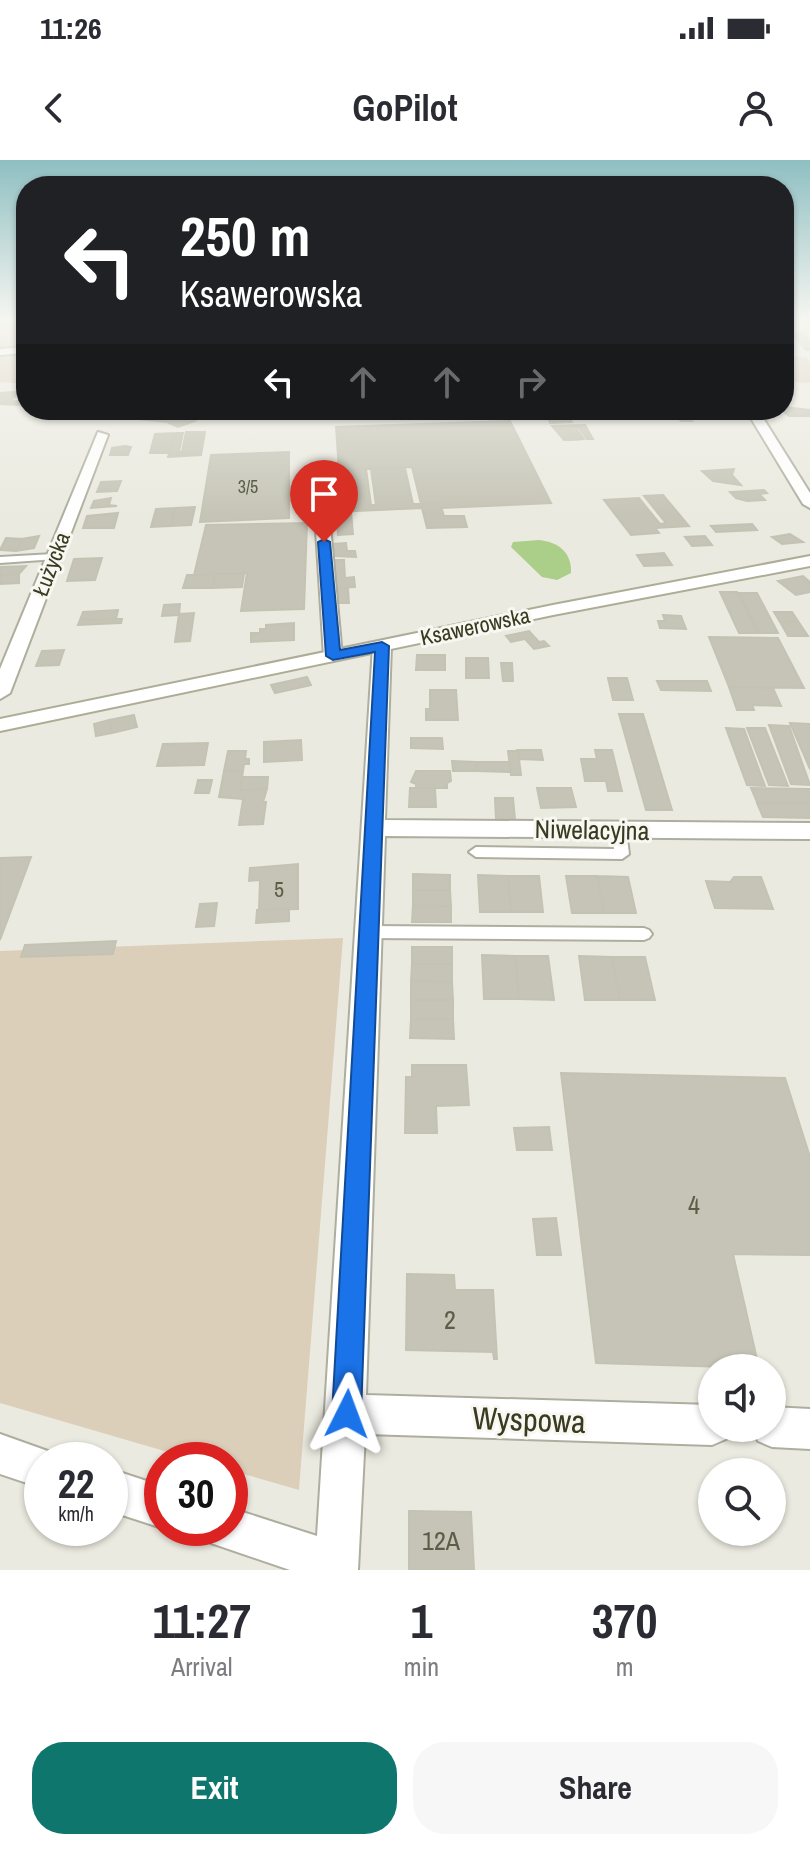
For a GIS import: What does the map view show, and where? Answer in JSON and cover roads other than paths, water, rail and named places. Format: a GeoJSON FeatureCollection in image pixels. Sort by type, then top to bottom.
{"type":"FeatureCollection","features":[{"type":"Feature","properties":{"kind":"street"},"geometry":{"type":"LineString","coordinates":[[758,420],[810,504]]}},
{"type":"Feature","properties":{"kind":"street","name":"Łużycka"},"geometry":{"type":"LineString","coordinates":[[0,693],[102,435]]}},
{"type":"Feature","properties":{"kind":"street"},"geometry":{"type":"LineString","coordinates":[[322,514],[333,656]]}},
{"type":"Feature","properties":{"kind":"street","name":"Ksawerowska"},"geometry":{"type":"LineString","coordinates":[[0,725],[810,561]]}},
{"type":"Feature","properties":{"kind":"street"},"geometry":{"type":"LineString","coordinates":[[248,1536],[336,1567],[347,1414],[382,646]]}},
{"type":"Feature","properties":{"kind":"street","name":"Niwelacyjna"},"geometry":{"type":"LineString","coordinates":[[374,828],[810,831]]}},
{"type":"Feature","properties":{"kind":"street","name":"Wyspowa"},"geometry":{"type":"LineString","coordinates":[[347,1414],[698,1425]]}},
{"type":"Feature","properties":{"kind":"street"},"geometry":{"type":"LineString","coordinates":[[786,1428],[810,1429]]}},
{"type":"Feature","properties":{"kind":"street"},"geometry":{"type":"LineString","coordinates":[[0,1454],[24,1462]]}},
{"type":"Feature","properties":{"kind":"lane"},"geometry":{"type":"LineString","coordinates":[[0,560],[53,557]]}},
{"type":"Feature","properties":{"kind":"lane"},"geometry":{"type":"LineString","coordinates":[[476,852],[622,854],[619,831]]}},
{"type":"Feature","properties":{"kind":"lane"},"geometry":{"type":"LineString","coordinates":[[369,932],[644,934]]}}]}
